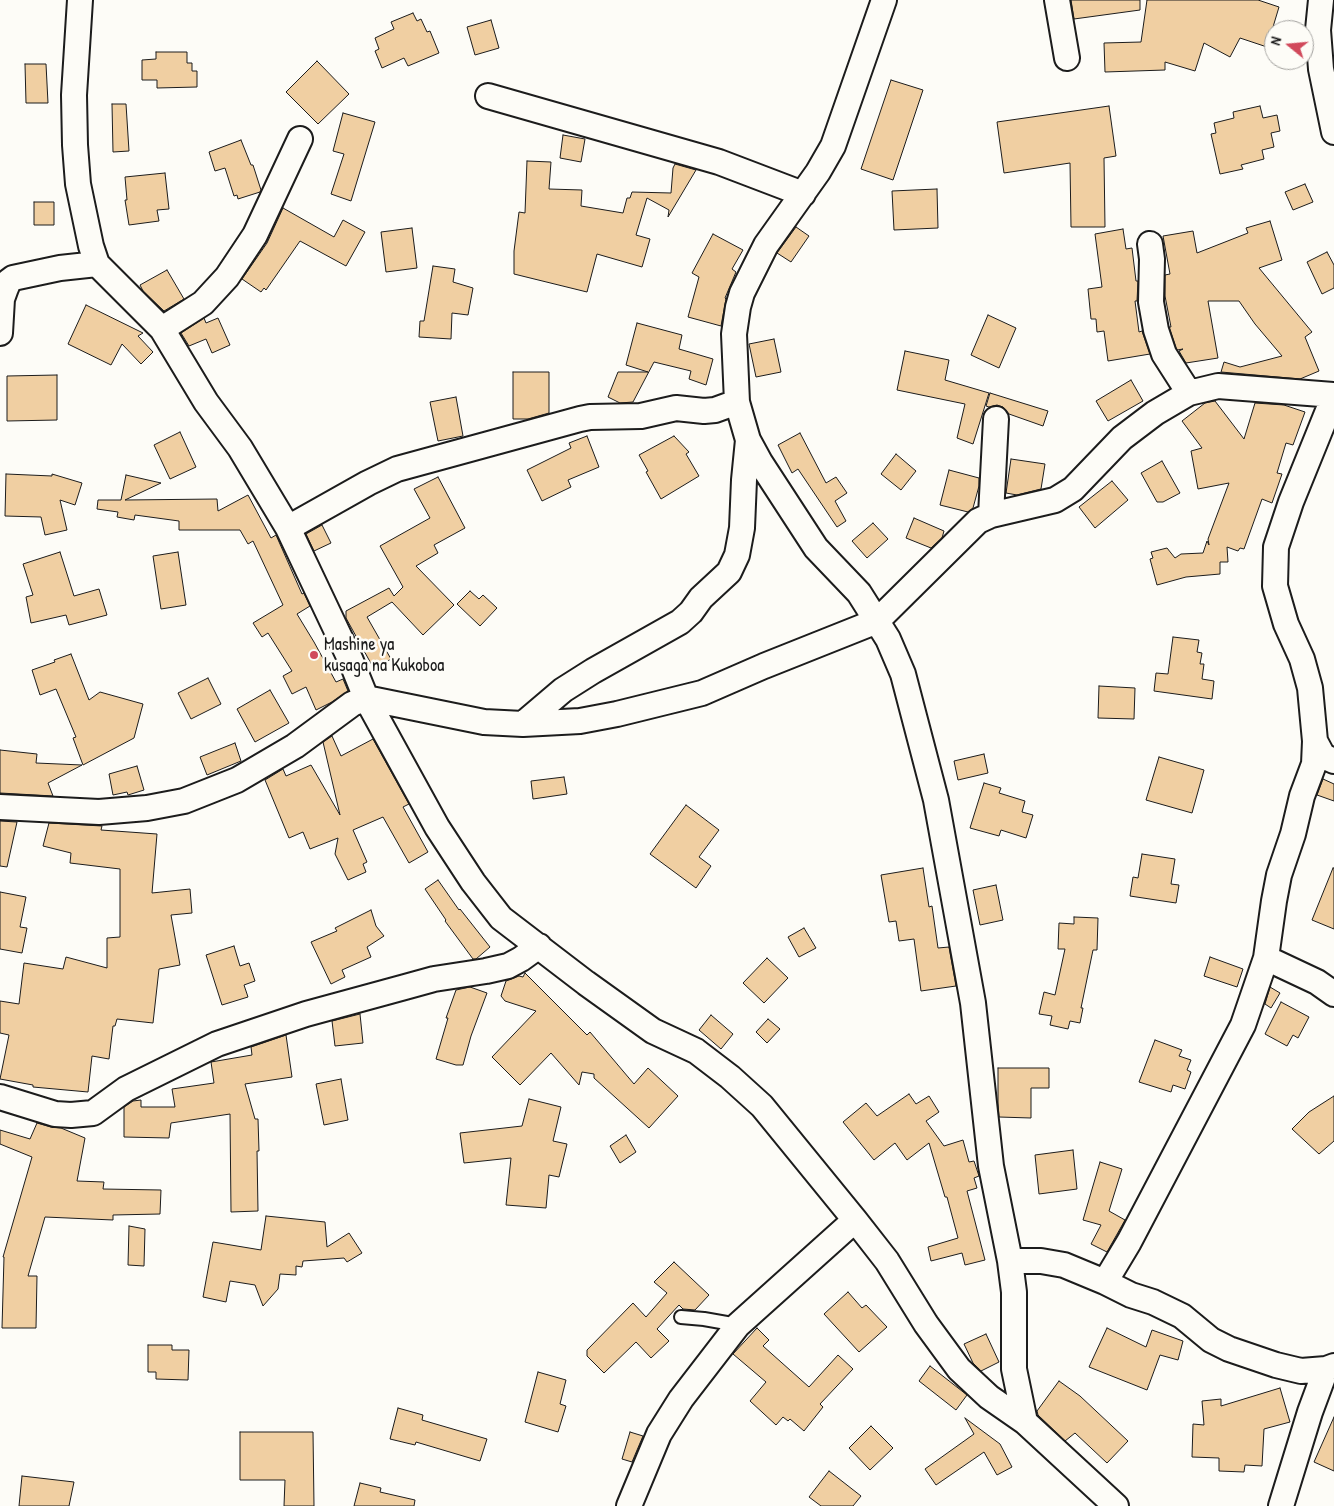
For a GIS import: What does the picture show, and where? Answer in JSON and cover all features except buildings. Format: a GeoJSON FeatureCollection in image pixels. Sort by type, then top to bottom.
{"type":"FeatureCollection","features":[{"type":"Feature","properties":{"kind":"street"},"geometry":{"type":"LineString","coordinates":[[80,0],[74,95],[74,144],[78,184],[90,246],[97,264],[162,329],[206,402],[240,448],[288,528],[351,661],[366,698],[437,827],[473,882],[501,918],[653,1031],[696,1051],[730,1077],[762,1106],[887,1261],[926,1324],[959,1368],[989,1398],[1026,1422],[1116,1506]]}},
{"type":"Feature","properties":{"kind":"street"},"geometry":{"type":"LineString","coordinates":[[884,0],[833,146],[818,172],[766,245],[742,293],[734,334],[737,402],[748,440],[760,462],[816,548],[859,593],[888,639],[903,674],[936,800],[973,1003],[991,1166],[1010,1261],[1014,1292],[1014,1369],[1026,1422]]}},
{"type":"Feature","properties":{"kind":"street"},"geometry":{"type":"LineString","coordinates":[[1058,0],[1067,58]]}},
{"type":"Feature","properties":{"kind":"street"},"geometry":{"type":"LineString","coordinates":[[1321,0],[1318,30],[1321,70],[1334,132]]}},
{"type":"Feature","properties":{"kind":"street"},"geometry":{"type":"LineString","coordinates":[[488,96],[719,162],[803,194]]}},
{"type":"Feature","properties":{"kind":"street"},"geometry":{"type":"LineString","coordinates":[[162,329],[203,303],[227,276],[256,235],[300,139]]}},
{"type":"Feature","properties":{"kind":"street"},"geometry":{"type":"LineString","coordinates":[[1150,244],[1152,259],[1151,302],[1156,330],[1164,354],[1189,393]]}},
{"type":"Feature","properties":{"kind":"street"},"geometry":{"type":"LineString","coordinates":[[0,333],[2,299],[9,282],[13,278],[60,268],[97,264]]}},
{"type":"Feature","properties":{"kind":"street"},"geometry":{"type":"LineString","coordinates":[[0,807],[99,812],[147,808],[184,800],[237,780],[295,746],[352,704],[366,698],[484,722],[522,724],[580,721],[702,693],[764,666],[877,622],[978,521],[991,515],[1054,500],[1073,489],[1122,438],[1155,413],[1189,393],[1218,386],[1334,396],[1291,502],[1276,547],[1276,586],[1286,624],[1302,659],[1310,688],[1315,741],[1314,764],[1302,796],[1293,834],[1279,874],[1266,958],[1243,1025],[1129,1242],[1105,1282]]}},
{"type":"Feature","properties":{"kind":"street"},"geometry":{"type":"LineString","coordinates":[[288,528],[397,469],[585,418],[641,416],[676,408],[704,411],[715,410],[737,402]]}},
{"type":"Feature","properties":{"kind":"street"},"geometry":{"type":"LineString","coordinates":[[991,515],[996,419]]}},
{"type":"Feature","properties":{"kind":"street"},"geometry":{"type":"LineString","coordinates":[[522,724],[562,690],[680,622],[691,612],[701,598],[729,572],[737,556],[742,528],[748,440]]}},
{"type":"Feature","properties":{"kind":"street"},"geometry":{"type":"LineString","coordinates":[[1315,741],[1323,756],[1334,761]]}},
{"type":"Feature","properties":{"kind":"street"},"geometry":{"type":"LineString","coordinates":[[0,1097],[55,1114],[71,1116],[92,1113],[126,1089],[217,1044],[306,1014],[405,986],[508,966],[539,946]]}},
{"type":"Feature","properties":{"kind":"street"},"geometry":{"type":"LineString","coordinates":[[1266,958],[1317,982],[1334,994]]}},
{"type":"Feature","properties":{"kind":"street"},"geometry":{"type":"LineString","coordinates":[[629,1506],[659,1434],[681,1399],[738,1325],[855,1220]]}},
{"type":"Feature","properties":{"kind":"street"},"geometry":{"type":"LineString","coordinates":[[1010,1261],[1055,1262],[1105,1282],[1131,1295],[1154,1302],[1182,1316],[1211,1340],[1229,1349],[1276,1365],[1301,1371],[1330,1368]]}},
{"type":"Feature","properties":{"kind":"street"},"geometry":{"type":"LineString","coordinates":[[1280,1506],[1310,1412],[1330,1368]]}},
{"type":"Feature","properties":{"kind":"lane"},"geometry":{"type":"LineString","coordinates":[[681,1317],[738,1325]]}},
{"type":"Feature","properties":{"kind":"place","name":"Mashine ya kusaga na Kukoboa"},"geometry":{"type":"Point","coordinates":[314,655]}}]}
